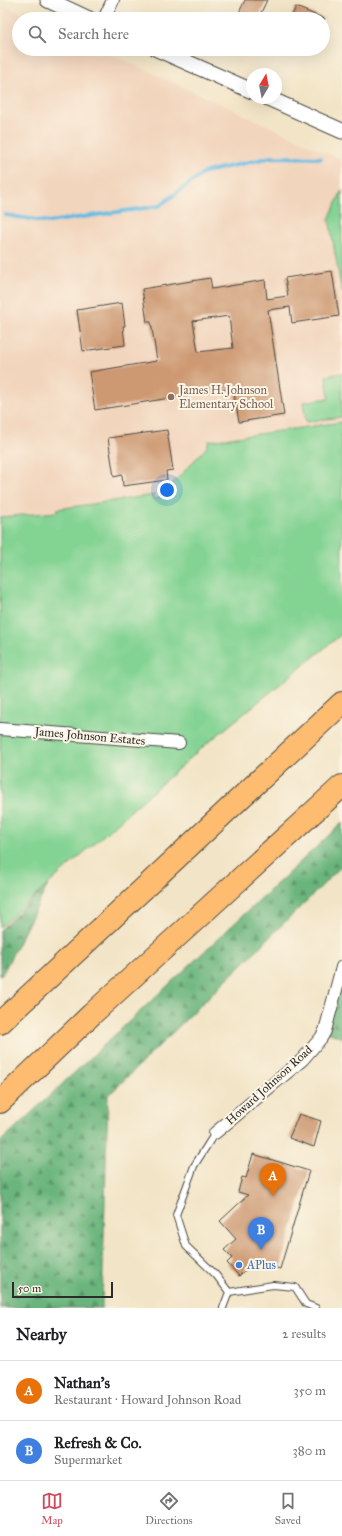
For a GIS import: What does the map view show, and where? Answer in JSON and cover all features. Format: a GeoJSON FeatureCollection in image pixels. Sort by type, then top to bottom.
{"type":"FeatureCollection","features":[{"type":"Feature","properties":{"kind":"highway"},"geometry":{"type":"LineString","coordinates":[[0,1023],[342,703]]}},
{"type":"Feature","properties":{"kind":"highway"},"geometry":{"type":"LineString","coordinates":[[0,1102],[92,1014],[342,786]]}},
{"type":"Feature","properties":{"kind":"street"},"geometry":{"type":"LineString","coordinates":[[48,0],[74,12]]}},
{"type":"Feature","properties":{"kind":"street"},"geometry":{"type":"LineString","coordinates":[[107,12],[113,0]]}},
{"type":"Feature","properties":{"kind":"street"},"geometry":{"type":"LineString","coordinates":[[173,56],[246,88]]}},
{"type":"Feature","properties":{"kind":"street"},"geometry":{"type":"LineString","coordinates":[[281,104],[342,131]]}},
{"type":"Feature","properties":{"kind":"street","name":"James Johnson Estates"},"geometry":{"type":"LineString","coordinates":[[0,729],[179,743]]}},
{"type":"Feature","properties":{"kind":"street","name":"Howard Johnson Road"},"geometry":{"type":"LineString","coordinates":[[215,1133],[302,1060],[321,1038],[325,1031],[342,967]]}},
{"type":"Feature","properties":{"kind":"lane"},"geometry":{"type":"LineString","coordinates":[[215,1133],[194,1166],[176,1215],[186,1246],[216,1276],[229,1292]]}},
{"type":"Feature","properties":{"kind":"lane"},"geometry":{"type":"LineString","coordinates":[[229,1292],[273,1285],[295,1287],[306,1304],[316,1308]]}},
{"type":"Feature","properties":{"kind":"lane"},"geometry":{"type":"LineString","coordinates":[[223,1308],[229,1292]]}},
{"type":"Feature","properties":{"kind":"shaded area","name":"James H. Johnson Elementary School"},"geometry":{"type":"Polygon","coordinates":[[[5,6],[18,12],[12,12],[12,56],[115,56],[342,160],[342,634],[0,711],[0,83],[5,6]]]}},
{"type":"Feature","properties":{"kind":"green space"},"geometry":{"type":"Polygon","coordinates":[[[342,190],[342,293],[329,219],[342,190]]]}},
{"type":"Feature","properties":{"kind":"green space"},"geometry":{"type":"Polygon","coordinates":[[[342,373],[342,417],[306,422],[303,402],[329,398],[326,376],[342,373]]]}},
{"type":"Feature","properties":{"kind":"green space"},"geometry":{"type":"Polygon","coordinates":[[[342,422],[342,634],[204,746],[0,927],[0,517],[57,512],[57,509],[154,495],[152,499],[159,498],[206,448],[209,441],[342,422]]]}},
{"type":"Feature","properties":{"kind":"green space"},"geometry":{"type":"Polygon","coordinates":[[[342,823],[342,866],[108,1096],[102,1308],[0,1308],[0,1142],[342,823]]]}},
{"type":"Feature","properties":{"kind":"green space"},"geometry":{"type":"Polygon","coordinates":[[[48,885],[3,973],[0,976],[0,930],[48,885]]]}},
{"type":"Feature","properties":{"kind":"green space"},"geometry":{"type":"Polygon","coordinates":[[[342,967],[342,1038],[325,1031],[342,967]]]}},
{"type":"Feature","properties":{"kind":"building"},"geometry":{"type":"Polygon","coordinates":[[[245,0],[267,0],[261,12],[239,12],[245,0]]]}},
{"type":"Feature","properties":{"kind":"building"},"geometry":{"type":"Polygon","coordinates":[[[296,7],[308,12],[294,12],[296,7]]]}},
{"type":"Feature","properties":{"kind":"building"},"geometry":{"type":"Polygon","coordinates":[[[332,271],[339,316],[292,323],[290,307],[268,310],[284,415],[239,422],[233,388],[95,410],[89,372],[157,361],[151,322],[147,322],[142,289],[210,278],[212,289],[265,280],[267,299],[288,296],[285,278],[332,271]],[[229,316],[193,321],[198,352],[233,348],[229,316]]]}},
{"type":"Feature","properties":{"kind":"building"},"geometry":{"type":"Polygon","coordinates":[[[122,303],[125,326],[123,326],[125,345],[83,351],[77,310],[122,303]]]}},
{"type":"Feature","properties":{"kind":"building"},"geometry":{"type":"Polygon","coordinates":[[[167,430],[173,470],[166,471],[167,480],[123,486],[122,475],[114,477],[108,438],[167,430]]]}},
{"type":"Feature","properties":{"kind":"building"},"geometry":{"type":"Polygon","coordinates":[[[299,1114],[321,1121],[314,1147],[289,1138],[299,1114]]]}},
{"type":"Feature","properties":{"kind":"building"},"geometry":{"type":"Polygon","coordinates":[[[253,1154],[309,1171],[280,1269],[255,1261],[239,1276],[227,1263],[232,1258],[224,1250],[236,1239],[220,1221],[248,1195],[238,1192],[242,1177],[246,1178],[253,1154]]]}},
{"type":"Feature","properties":{"kind":"waterway"},"geometry":{"type":"LineString","coordinates":[[5,215],[49,222],[159,206],[205,172],[272,157],[321,158]]}},
{"type":"Feature","properties":{"kind":"place","name":"James H. Johnson Elementary School"},"geometry":{"type":"Point","coordinates":[171,397]}},
{"type":"Feature","properties":{"kind":"place","name":"Nathan's"},"geometry":{"type":"Point","coordinates":[273,1196]}},
{"type":"Feature","properties":{"kind":"place","name":"Refresh & Co."},"geometry":{"type":"Point","coordinates":[261,1250]}},
{"type":"Feature","properties":{"kind":"place","name":"APlus"},"geometry":{"type":"Point","coordinates":[239,1265]}}]}
